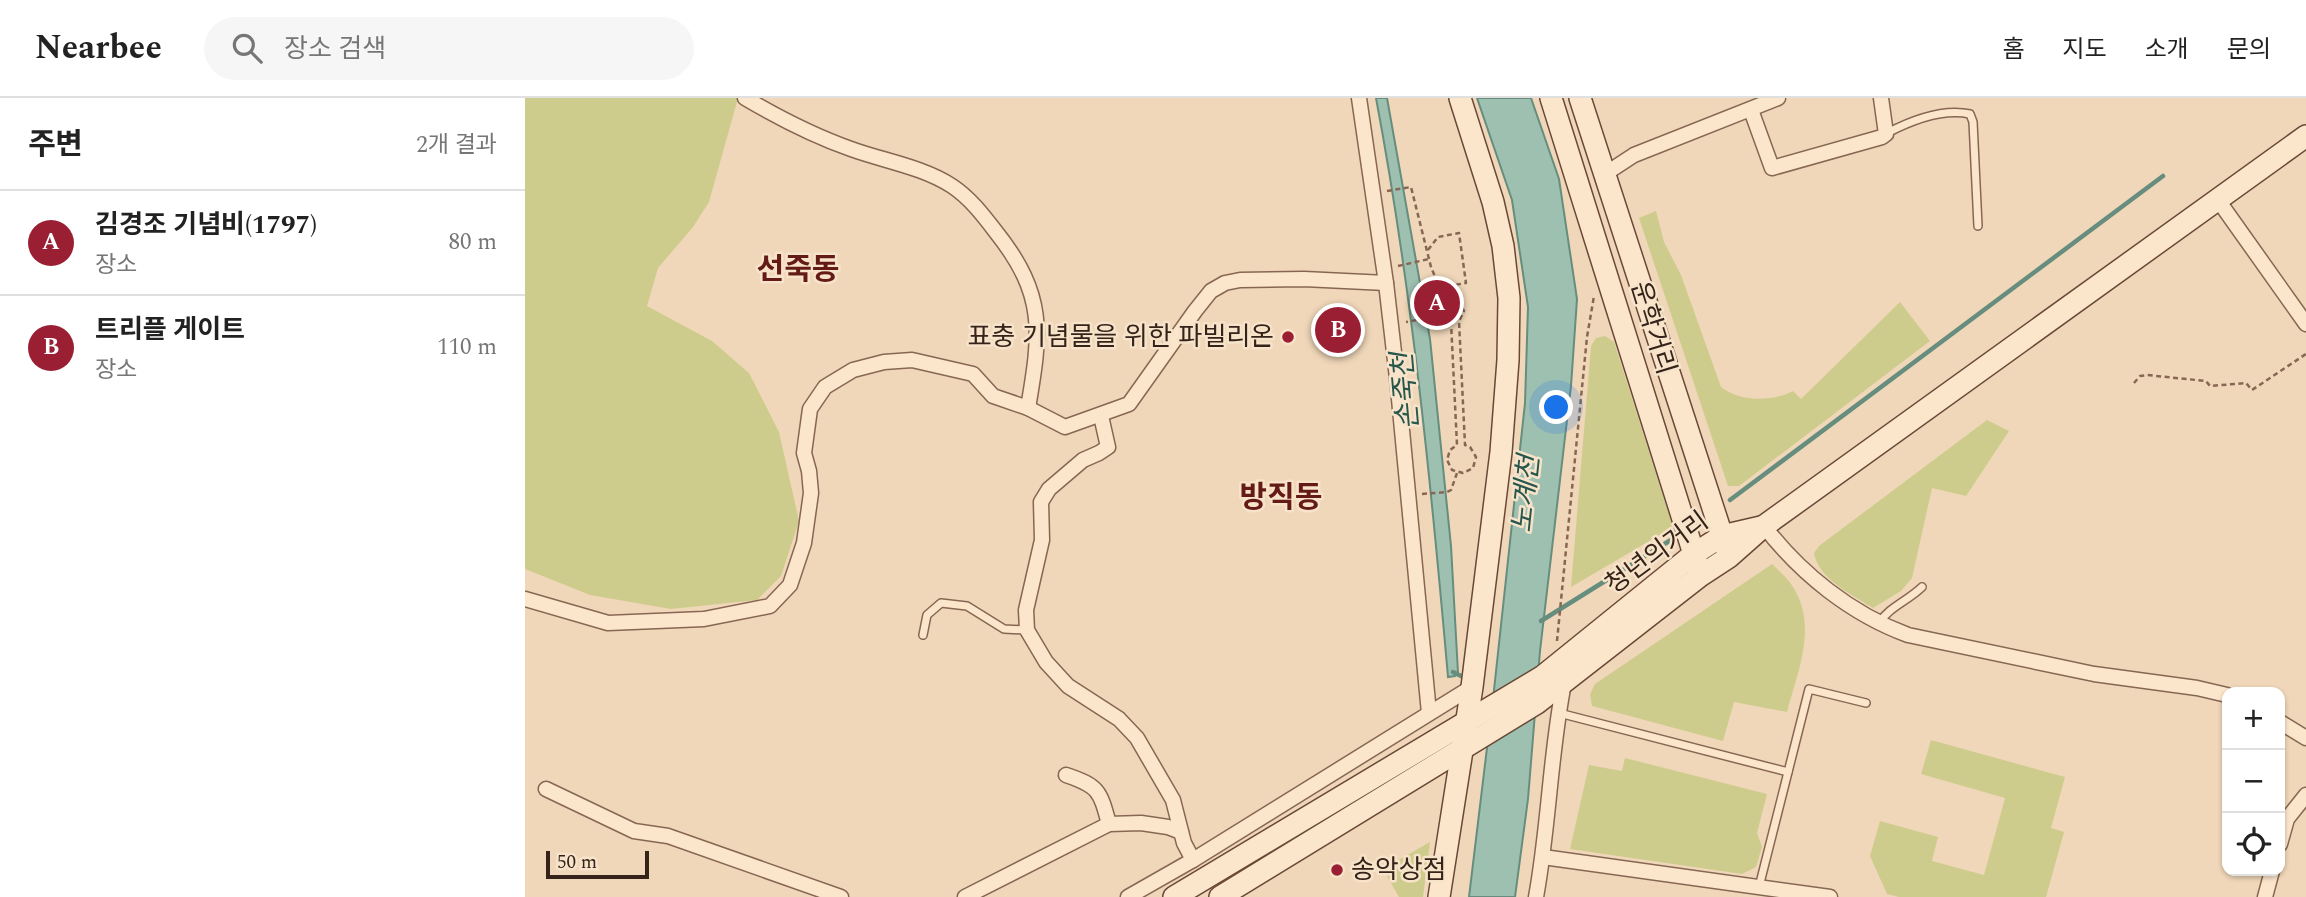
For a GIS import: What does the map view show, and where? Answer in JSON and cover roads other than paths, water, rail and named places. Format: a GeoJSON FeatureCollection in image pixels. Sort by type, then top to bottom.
{"type":"FeatureCollection","features":[{"type":"Feature","properties":{"kind":"main road"},"geometry":{"type":"LineString","coordinates":[[1440,897],[1474,729],[1472,687],[1501,452],[1508,360],[1509,298],[1503,246],[1493,202],[1460,98]]}},
{"type":"Feature","properties":{"kind":"main road","name":"운학거리"},"geometry":{"type":"LineString","coordinates":[[1551,98],[1700,576]]}},
{"type":"Feature","properties":{"kind":"main road","name":"운학거리"},"geometry":{"type":"LineString","coordinates":[[1580,98],[1729,557]]}},
{"type":"Feature","properties":{"kind":"main road"},"geometry":{"type":"LineString","coordinates":[[1763,526],[2306,136]]}},
{"type":"Feature","properties":{"kind":"main road","name":"청년의거리"},"geometry":{"type":"LineString","coordinates":[[1220,897],[1474,729],[1694,554],[1722,536],[1763,526]]}},
{"type":"Feature","properties":{"kind":"main road","name":"청년의거리"},"geometry":{"type":"LineString","coordinates":[[1174,897],[1474,729],[1537,703],[1700,576],[1729,557],[1763,526]]}},
{"type":"Feature","properties":{"kind":"street"},"geometry":{"type":"LineString","coordinates":[[745,98],[814,135],[925,173],[951,186],[978,208],[1016,256],[1029,284],[1036,311],[1037,356],[1028,408]]}},
{"type":"Feature","properties":{"kind":"street"},"geometry":{"type":"LineString","coordinates":[[1359,98],[1386,283],[1429,713]]}},
{"type":"Feature","properties":{"kind":"street"},"geometry":{"type":"LineString","coordinates":[[1605,174],[1634,155],[1777,98]]}},
{"type":"Feature","properties":{"kind":"street"},"geometry":{"type":"LineString","coordinates":[[1751,110],[1772,168],[1882,137],[1886,134],[1881,98]]}},
{"type":"Feature","properties":{"kind":"street"},"geometry":{"type":"LineString","coordinates":[[2218,200],[2306,324]]}},
{"type":"Feature","properties":{"kind":"street"},"geometry":{"type":"LineString","coordinates":[[525,598],[608,623],[704,619],[770,606],[790,585],[804,543],[811,493],[804,453],[810,409],[825,387],[853,370],[884,362],[912,360],[973,374],[993,396],[1028,408],[1065,427],[1129,404],[1195,311],[1211,291],[1225,283],[1240,280],[1304,279],[1386,283]]}},
{"type":"Feature","properties":{"kind":"street"},"geometry":{"type":"LineString","coordinates":[[1101,416],[1108,447],[1083,460],[1049,489],[1041,502],[1042,540],[1026,610],[1027,630],[1046,662],[1068,686],[1119,719],[1137,738],[1174,800],[1184,843],[1193,860]]}},
{"type":"Feature","properties":{"kind":"street"},"geometry":{"type":"LineString","coordinates":[[1763,526],[1784,552],[1856,611],[1879,624],[1908,635],[2094,674],[2222,694]]}},
{"type":"Feature","properties":{"kind":"street"},"geometry":{"type":"LineString","coordinates":[[1539,897],[1558,713],[1565,683]]}},
{"type":"Feature","properties":{"kind":"street"},"geometry":{"type":"LineString","coordinates":[[1128,897],[1193,860],[1472,687]]}},
{"type":"Feature","properties":{"kind":"street"},"geometry":{"type":"LineString","coordinates":[[2285,725],[2306,738]]}},
{"type":"Feature","properties":{"kind":"street"},"geometry":{"type":"LineString","coordinates":[[1066,775],[1090,783],[1102,798],[1109,824]]}},
{"type":"Feature","properties":{"kind":"street"},"geometry":{"type":"LineString","coordinates":[[546,789],[634,831],[668,836],[841,897]]}},
{"type":"Feature","properties":{"kind":"street"},"geometry":{"type":"LineString","coordinates":[[2285,826],[2287,819],[2306,795]]}},
{"type":"Feature","properties":{"kind":"street"},"geometry":{"type":"LineString","coordinates":[[965,897],[1109,824],[1141,822],[1181,832]]}},
{"type":"Feature","properties":{"kind":"street"},"geometry":{"type":"LineString","coordinates":[[1543,857],[1830,897]]}},
{"type":"Feature","properties":{"kind":"street"},"geometry":{"type":"LineString","coordinates":[[2265,897],[2271,876]]}},
{"type":"Feature","properties":{"kind":"lane"},"geometry":{"type":"LineString","coordinates":[[1886,134],[1905,123],[1934,116],[1961,112],[1970,114],[1973,122],[1978,226]]}},
{"type":"Feature","properties":{"kind":"lane"},"geometry":{"type":"LineString","coordinates":[[1879,624],[1885,614],[1922,587]]}},
{"type":"Feature","properties":{"kind":"lane"},"geometry":{"type":"LineString","coordinates":[[923,635],[927,615],[941,603],[967,606],[1004,629],[1027,630]]}},
{"type":"Feature","properties":{"kind":"lane"},"geometry":{"type":"LineString","coordinates":[[1759,887],[1809,689],[1866,703]]}},
{"type":"Feature","properties":{"kind":"lane"},"geometry":{"type":"LineString","coordinates":[[1558,713],[1788,772]]}},
{"type":"Feature","properties":{"kind":"water"},"geometry":{"type":"Polygon","coordinates":[[[1376,98],[1387,98],[1430,339],[1451,546],[1458,673],[1448,677],[1419,386],[1400,242],[1376,98]]]}},
{"type":"Feature","properties":{"kind":"water","name":"노계천"},"geometry":{"type":"Polygon","coordinates":[[[1477,98],[1531,98],[1559,179],[1577,299],[1571,386],[1540,651],[1528,799],[1515,897],[1469,897],[1525,403],[1528,307],[1512,200],[1477,98]]]}},
{"type":"Feature","properties":{"kind":"waterway"},"geometry":{"type":"LineString","coordinates":[[1730,500],[2163,176]]}},
{"type":"Feature","properties":{"kind":"waterway"},"geometry":{"type":"LineString","coordinates":[[1541,621],[1674,538]]}},
{"type":"Feature","properties":{"kind":"waterway","name":"손죽천"},"geometry":{"type":"LineString","coordinates":[[1453,672],[1461,676]]}},
{"type":"Feature","properties":{"kind":"place","name":"김경조 기념비(1797)"},"geometry":{"type":"Point","coordinates":[1437,303]}},
{"type":"Feature","properties":{"kind":"place","name":"트리플 게이트"},"geometry":{"type":"Point","coordinates":[1338,330]}},
{"type":"Feature","properties":{"kind":"place","name":"표충 기념물을 위한 파빌리온"},"geometry":{"type":"Point","coordinates":[1288,337]}},
{"type":"Feature","properties":{"kind":"place","name":"송악상점"},"geometry":{"type":"Point","coordinates":[1337,870]}},
{"type":"Feature","properties":{"kind":"district","name":"선죽동"},"geometry":{"type":"Point","coordinates":[798,270]}},
{"type":"Feature","properties":{"kind":"district","name":"방직동"},"geometry":{"type":"Point","coordinates":[1281,498]}}]}
